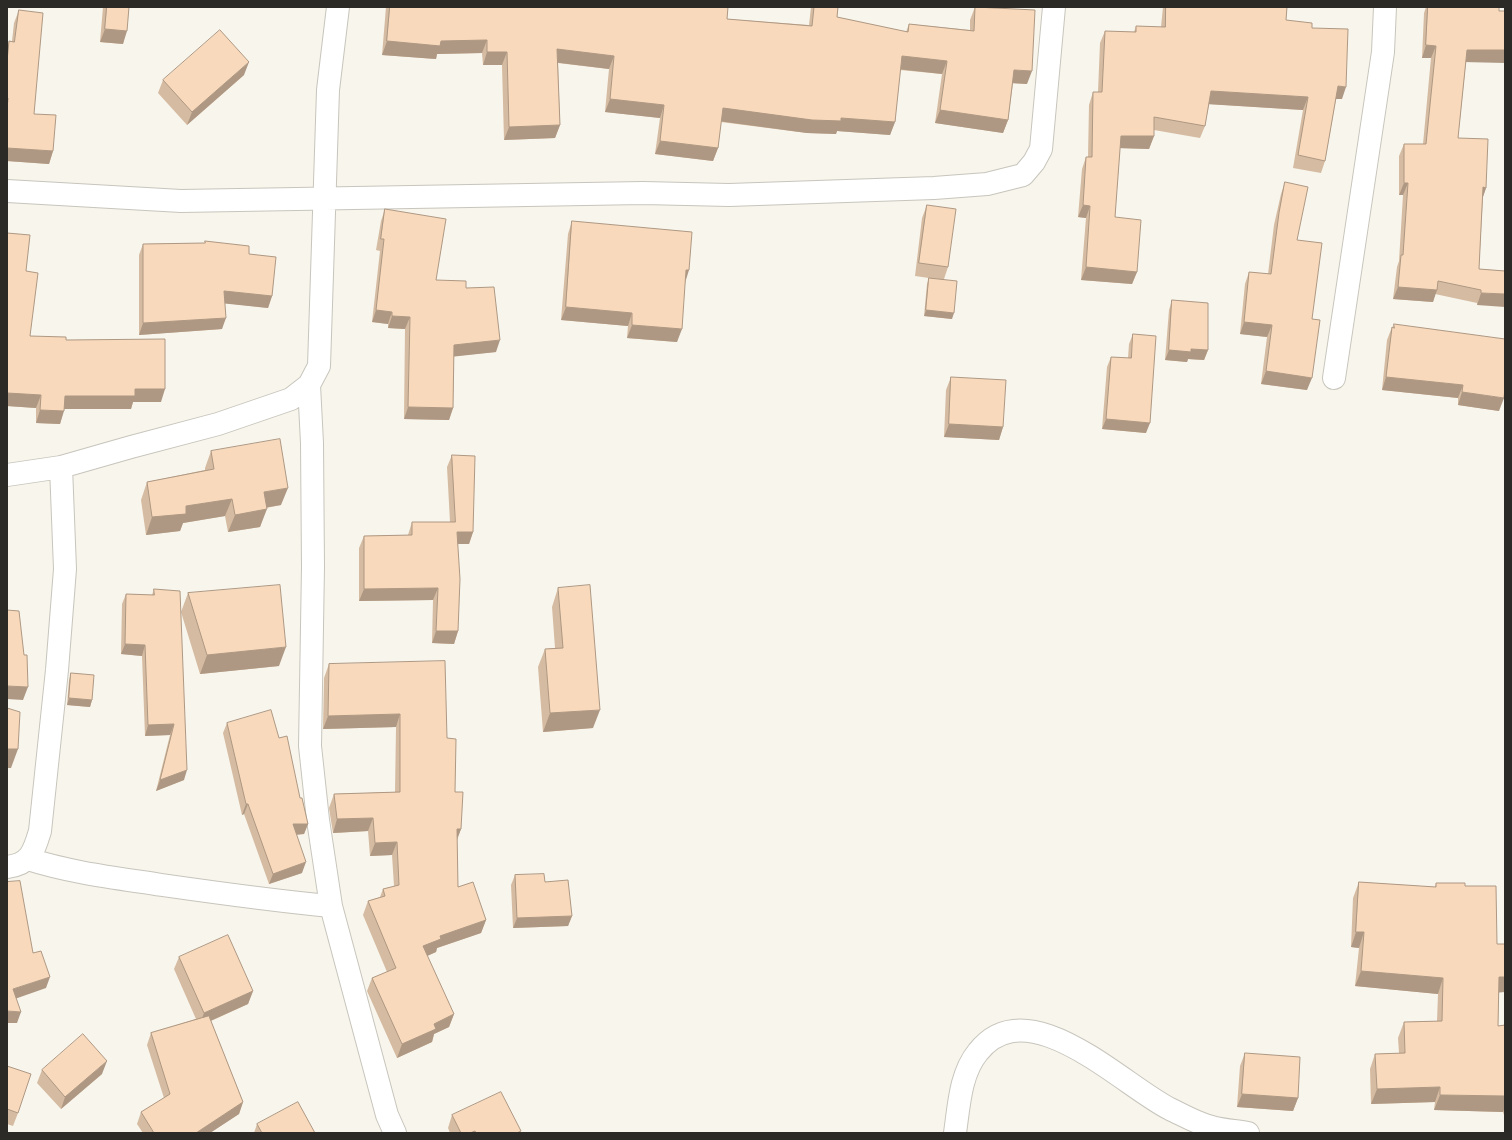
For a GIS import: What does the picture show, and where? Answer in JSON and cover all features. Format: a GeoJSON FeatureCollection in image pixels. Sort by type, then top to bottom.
{"type":"FeatureCollection","features":[{"type":"Feature","properties":{"kind":"street"},"geometry":{"type":"LineString","coordinates":[[7,475],[61,467],[218,424],[291,399],[309,385],[318,366],[328,90],[338,7]]}},
{"type":"Feature","properties":{"kind":"street"},"geometry":{"type":"LineString","coordinates":[[7,191],[181,201],[325,200],[492,195],[643,193],[729,195],[934,188],[1005,180],[1022,174],[1034,162],[1041,149],[1054,7]]}},
{"type":"Feature","properties":{"kind":"street"},"geometry":{"type":"LineString","coordinates":[[1334,378],[1382,52],[1384,7]]}},
{"type":"Feature","properties":{"kind":"street"},"geometry":{"type":"LineString","coordinates":[[309,385],[312,443],[313,567],[310,746],[318,820],[330,906],[387,1115],[395,1133]]}},
{"type":"Feature","properties":{"kind":"street"},"geometry":{"type":"LineString","coordinates":[[7,867],[22,863],[28,858],[35,848],[40,831],[58,670],[65,570],[61,467]]}},
{"type":"Feature","properties":{"kind":"street"},"geometry":{"type":"LineString","coordinates":[[28,858],[52,866],[87,874],[263,900],[330,906]]}},
{"type":"Feature","properties":{"kind":"street"},"geometry":{"type":"LineString","coordinates":[[955,1133],[965,1075],[977,1053],[991,1038],[1008,1032],[1028,1031],[1048,1035],[1080,1051],[1169,1109],[1210,1127],[1248,1133]]}},
{"type":"Feature","properties":{"kind":"building"},"geometry":{"type":"Polygon","coordinates":[[[107,7],[129,7],[127,31],[105,29],[107,7]]]}},
{"type":"Feature","properties":{"kind":"building"},"geometry":{"type":"Polygon","coordinates":[[[390,7],[728,7],[727,19],[812,26],[814,7],[838,7],[837,17],[908,32],[909,24],[974,31],[975,7],[1035,10],[1032,71],[1014,70],[1008,120],[940,110],[947,61],[902,56],[895,122],[841,118],[841,121],[812,120],[723,108],[718,148],[660,141],[664,105],[610,99],[614,56],[557,49],[560,125],[509,127],[507,52],[487,52],[487,40],[441,41],[440,46],[387,41],[390,7]]]}},
{"type":"Feature","properties":{"kind":"building"},"geometry":{"type":"Polygon","coordinates":[[[1166,7],[1287,7],[1286,20],[1312,23],[1312,28],[1348,29],[1346,87],[1338,86],[1325,161],[1298,155],[1308,97],[1211,91],[1205,126],[1154,117],[1154,136],[1121,136],[1115,217],[1141,220],[1137,272],[1086,267],[1090,206],[1083,205],[1086,157],[1092,157],[1093,92],[1102,92],[1105,31],[1136,32],[1136,26],[1165,27],[1166,7]]]}},
{"type":"Feature","properties":{"kind":"building"},"geometry":{"type":"Polygon","coordinates":[[[1428,7],[1499,7],[1499,11],[1505,11],[1505,50],[1467,50],[1458,138],[1488,139],[1486,188],[1483,187],[1479,269],[1505,271],[1505,294],[1481,293],[1481,290],[1438,281],[1437,290],[1398,287],[1401,255],[1403,255],[1408,183],[1404,183],[1404,144],[1426,144],[1436,46],[1426,45],[1428,7]]]}},
{"type":"Feature","properties":{"kind":"building"},"geometry":{"type":"Polygon","coordinates":[[[19,10],[43,13],[34,114],[56,115],[53,151],[7,148],[7,61],[9,41],[14,42],[19,10]]]}},
{"type":"Feature","properties":{"kind":"building"},"geometry":{"type":"Polygon","coordinates":[[[220,30],[249,62],[192,112],[163,80],[220,30]]]}},
{"type":"Feature","properties":{"kind":"building"},"geometry":{"type":"Polygon","coordinates":[[[1285,182],[1308,187],[1297,240],[1322,243],[1312,319],[1320,320],[1312,378],[1266,371],[1272,325],[1244,322],[1249,272],[1271,274],[1279,213],[1285,182]]]}},
{"type":"Feature","properties":{"kind":"building"},"geometry":{"type":"Polygon","coordinates":[[[927,205],[956,209],[948,267],[919,263],[927,205]]]}},
{"type":"Feature","properties":{"kind":"building"},"geometry":{"type":"Polygon","coordinates":[[[385,209],[446,219],[436,280],[466,281],[466,288],[494,287],[500,340],[454,345],[453,408],[408,407],[410,317],[392,316],[392,312],[376,310],[384,239],[381,239],[385,209]]]}},
{"type":"Feature","properties":{"kind":"building"},"geometry":{"type":"Polygon","coordinates":[[[572,221],[692,232],[689,270],[686,270],[682,329],[632,325],[632,313],[566,307],[572,221]]]}},
{"type":"Feature","properties":{"kind":"building"},"geometry":{"type":"Polygon","coordinates":[[[7,233],[30,235],[26,271],[38,273],[30,336],[66,337],[66,340],[165,339],[165,389],[135,389],[135,396],[65,396],[64,411],[40,410],[41,395],[7,393],[7,233]]]}},
{"type":"Feature","properties":{"kind":"building"},"geometry":{"type":"Polygon","coordinates":[[[205,241],[249,246],[249,254],[276,257],[272,296],[224,291],[226,318],[143,323],[143,244],[205,243],[205,241]]]}},
{"type":"Feature","properties":{"kind":"building"},"geometry":{"type":"Polygon","coordinates":[[[929,278],[957,281],[954,313],[926,310],[929,278]]]}},
{"type":"Feature","properties":{"kind":"building"},"geometry":{"type":"Polygon","coordinates":[[[1172,300],[1208,303],[1208,350],[1191,349],[1191,352],[1169,350],[1172,300]]]}},
{"type":"Feature","properties":{"kind":"building"},"geometry":{"type":"Polygon","coordinates":[[[1394,324],[1505,339],[1504,398],[1462,392],[1463,385],[1386,377],[1392,327],[1394,328],[1394,324]]]}},
{"type":"Feature","properties":{"kind":"building"},"geometry":{"type":"Polygon","coordinates":[[[1133,334],[1156,336],[1150,423],[1106,419],[1111,357],[1131,358],[1133,334]]]}},
{"type":"Feature","properties":{"kind":"building"},"geometry":{"type":"Polygon","coordinates":[[[951,377],[1006,380],[1003,427],[949,424],[951,377]]]}},
{"type":"Feature","properties":{"kind":"building"},"geometry":{"type":"Polygon","coordinates":[[[280,439],[288,488],[264,492],[267,509],[235,515],[232,499],[186,506],[186,514],[152,517],[147,482],[214,469],[211,451],[280,439]]]}},
{"type":"Feature","properties":{"kind":"building"},"geometry":{"type":"Polygon","coordinates":[[[452,455],[475,456],[473,532],[457,532],[460,579],[458,631],[436,631],[438,588],[364,589],[364,536],[412,535],[412,522],[455,522],[452,455]]]}},
{"type":"Feature","properties":{"kind":"building"},"geometry":{"type":"Polygon","coordinates":[[[280,585],[286,647],[207,655],[188,593],[280,585]]]}},
{"type":"Feature","properties":{"kind":"building"},"geometry":{"type":"Polygon","coordinates":[[[590,585],[600,710],[550,713],[545,649],[563,648],[558,588],[590,585]]]}},
{"type":"Feature","properties":{"kind":"building"},"geometry":{"type":"Polygon","coordinates":[[[154,589],[180,591],[187,770],[160,780],[174,724],[148,725],[145,645],[125,644],[126,594],[154,595],[154,589]]]}},
{"type":"Feature","properties":{"kind":"building"},"geometry":{"type":"Polygon","coordinates":[[[7,610],[19,611],[24,655],[27,655],[28,687],[7,686],[7,610]]]}},
{"type":"Feature","properties":{"kind":"building"},"geometry":{"type":"Polygon","coordinates":[[[445,661],[447,738],[456,739],[455,792],[463,792],[461,829],[457,829],[458,887],[473,882],[486,920],[440,936],[441,939],[423,946],[454,1014],[434,1024],[436,1029],[402,1044],[372,978],[396,968],[368,901],[385,896],[383,889],[399,885],[397,842],[375,843],[373,818],[337,819],[334,794],[400,792],[400,714],[328,716],[329,664],[445,661]]]}},
{"type":"Feature","properties":{"kind":"building"},"geometry":{"type":"Polygon","coordinates":[[[71,673],[94,675],[92,700],[69,698],[71,673]]]}},
{"type":"Feature","properties":{"kind":"building"},"geometry":{"type":"Polygon","coordinates":[[[7,708],[20,712],[18,749],[7,749],[7,708]]]}},
{"type":"Feature","properties":{"kind":"building"},"geometry":{"type":"Polygon","coordinates":[[[271,710],[279,738],[287,736],[300,798],[302,798],[308,824],[293,824],[306,862],[273,874],[248,804],[246,804],[227,723],[271,710]]]}},
{"type":"Feature","properties":{"kind":"building"},"geometry":{"type":"Polygon","coordinates":[[[544,874],[545,882],[568,880],[572,916],[517,918],[515,875],[544,874]]]}},
{"type":"Feature","properties":{"kind":"building"},"geometry":{"type":"Polygon","coordinates":[[[20,881],[33,953],[41,951],[50,977],[13,989],[21,1012],[7,1011],[7,882],[20,881]]]}},
{"type":"Feature","properties":{"kind":"building"},"geometry":{"type":"Polygon","coordinates":[[[1359,882],[1436,887],[1436,883],[1465,883],[1465,886],[1496,886],[1497,944],[1505,944],[1505,977],[1499,977],[1498,1026],[1505,1025],[1505,1096],[1440,1095],[1440,1087],[1377,1089],[1375,1054],[1405,1053],[1404,1022],[1442,1021],[1443,978],[1361,971],[1364,932],[1356,932],[1359,882]]]}},
{"type":"Feature","properties":{"kind":"building"},"geometry":{"type":"Polygon","coordinates":[[[228,935],[253,991],[204,1013],[179,957],[228,935]]]}},
{"type":"Feature","properties":{"kind":"building"},"geometry":{"type":"Polygon","coordinates":[[[209,1016],[243,1102],[196,1133],[154,1133],[141,1112],[170,1094],[151,1033],[209,1016]]]}},
{"type":"Feature","properties":{"kind":"building"},"geometry":{"type":"Polygon","coordinates":[[[83,1034],[107,1061],[65,1097],[42,1070],[83,1034]]]}},
{"type":"Feature","properties":{"kind":"building"},"geometry":{"type":"Polygon","coordinates":[[[1245,1053],[1300,1057],[1298,1098],[1242,1094],[1245,1053]]]}},
{"type":"Feature","properties":{"kind":"building"},"geometry":{"type":"Polygon","coordinates":[[[7,1066],[31,1074],[18,1113],[7,1109],[7,1066]]]}},
{"type":"Feature","properties":{"kind":"building"},"geometry":{"type":"Polygon","coordinates":[[[501,1092],[521,1131],[517,1133],[476,1133],[475,1131],[470,1133],[461,1133],[452,1115],[501,1092]]]}},
{"type":"Feature","properties":{"kind":"building"},"geometry":{"type":"Polygon","coordinates":[[[298,1102],[315,1133],[262,1133],[257,1124],[298,1102]]]}}]}
